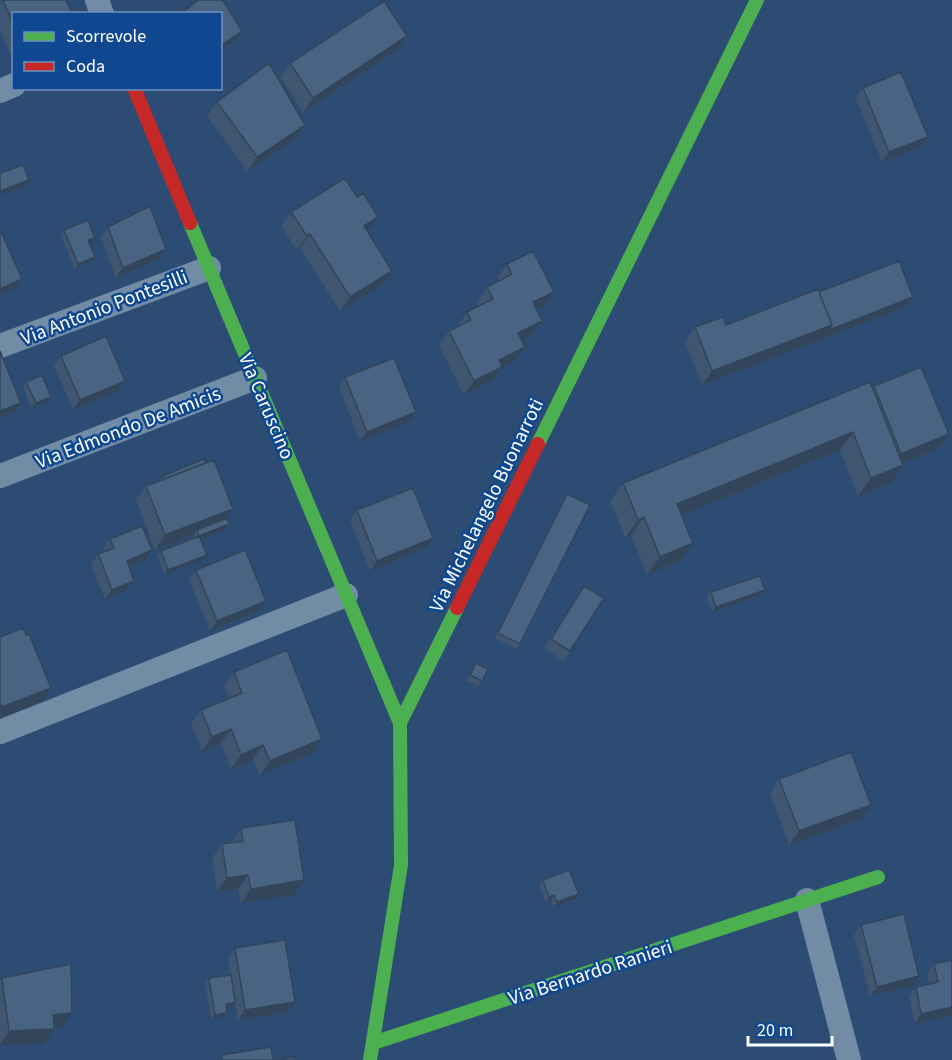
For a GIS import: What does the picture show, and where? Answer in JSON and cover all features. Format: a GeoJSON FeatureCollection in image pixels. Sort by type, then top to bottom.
{"type":"FeatureCollection","features":[{"type":"Feature","properties":{"kind":"street","name":"Via Michelangelo Buonarroti"},"geometry":{"type":"LineString","coordinates":[[370,1060],[401,865],[400,723],[757,0]]}},
{"type":"Feature","properties":{"kind":"street","name":"Via Caruscino"},"geometry":{"type":"LineString","coordinates":[[135,90],[400,723]]}},
{"type":"Feature","properties":{"kind":"street","name":"Via Antonio Pontesilli"},"geometry":{"type":"LineString","coordinates":[[0,346],[209,267]]}},
{"type":"Feature","properties":{"kind":"street","name":"Via Edmondo De Amicis"},"geometry":{"type":"LineString","coordinates":[[0,476],[255,378]]}},
{"type":"Feature","properties":{"kind":"street"},"geometry":{"type":"LineString","coordinates":[[0,732],[346,596]]}},
{"type":"Feature","properties":{"kind":"street","name":"Via Bernardo Ranieri"},"geometry":{"type":"LineString","coordinates":[[373,1043],[878,877]]}},
{"type":"Feature","properties":{"kind":"street"},"geometry":{"type":"LineString","coordinates":[[807,900],[849,1060]]}},
{"type":"Feature","properties":{"kind":"building"},"geometry":{"type":"Polygon","coordinates":[[[66,0],[71,12],[12,12],[12,20],[3,1],[66,0]]]}},
{"type":"Feature","properties":{"kind":"building"},"geometry":{"type":"Polygon","coordinates":[[[198,0],[223,0],[242,31],[222,45],[222,12],[183,12],[198,0]]]}},
{"type":"Feature","properties":{"kind":"building"},"geometry":{"type":"Polygon","coordinates":[[[384,1],[407,36],[313,98],[290,63],[384,1]]]}},
{"type":"Feature","properties":{"kind":"building"},"geometry":{"type":"Polygon","coordinates":[[[269,63],[305,125],[257,157],[217,102],[269,63]]]}},
{"type":"Feature","properties":{"kind":"building"},"geometry":{"type":"Polygon","coordinates":[[[901,72],[928,137],[889,152],[863,88],[901,72]]]}},
{"type":"Feature","properties":{"kind":"building"},"geometry":{"type":"Polygon","coordinates":[[[23,165],[29,180],[0,191],[0,173],[23,165]]]}},
{"type":"Feature","properties":{"kind":"building"},"geometry":{"type":"Polygon","coordinates":[[[345,178],[357,197],[363,193],[378,217],[364,226],[392,271],[350,297],[310,234],[307,236],[291,212],[345,178]]]}},
{"type":"Feature","properties":{"kind":"building"},"geometry":{"type":"Polygon","coordinates":[[[150,206],[166,249],[123,268],[108,227],[150,206]]]}},
{"type":"Feature","properties":{"kind":"building"},"geometry":{"type":"Polygon","coordinates":[[[88,220],[95,238],[88,240],[95,257],[78,264],[64,230],[88,220]]]}},
{"type":"Feature","properties":{"kind":"building"},"geometry":{"type":"Polygon","coordinates":[[[0,229],[22,279],[0,289],[0,229]]]}},
{"type":"Feature","properties":{"kind":"building"},"geometry":{"type":"Polygon","coordinates":[[[533,251],[554,292],[533,302],[542,321],[518,333],[525,347],[499,360],[502,367],[474,381],[449,331],[471,320],[467,312],[493,299],[487,287],[512,274],[507,264],[533,251]]]}},
{"type":"Feature","properties":{"kind":"building"},"geometry":{"type":"Polygon","coordinates":[[[899,261],[913,297],[829,330],[832,325],[819,292],[899,261]]]}},
{"type":"Feature","properties":{"kind":"building"},"geometry":{"type":"Polygon","coordinates":[[[818,289],[832,325],[712,371],[695,327],[723,317],[726,325],[818,289]]]}},
{"type":"Feature","properties":{"kind":"building"},"geometry":{"type":"Polygon","coordinates":[[[106,336],[125,381],[80,400],[61,356],[106,336]]]}},
{"type":"Feature","properties":{"kind":"building"},"geometry":{"type":"Polygon","coordinates":[[[0,351],[21,403],[0,411],[0,351]]]}},
{"type":"Feature","properties":{"kind":"building"},"geometry":{"type":"Polygon","coordinates":[[[394,358],[416,412],[367,432],[345,377],[394,358]]]}},
{"type":"Feature","properties":{"kind":"building"},"geometry":{"type":"Polygon","coordinates":[[[921,367],[949,434],[901,454],[874,386],[921,367]]]}},
{"type":"Feature","properties":{"kind":"building"},"geometry":{"type":"Polygon","coordinates":[[[42,375],[51,397],[36,403],[26,382],[42,375]]]}},
{"type":"Feature","properties":{"kind":"building"},"geometry":{"type":"Polygon","coordinates":[[[870,382],[903,465],[871,478],[853,432],[677,504],[693,543],[660,557],[644,517],[638,520],[623,483],[870,382]]]}},
{"type":"Feature","properties":{"kind":"building"},"geometry":{"type":"Polygon","coordinates":[[[204,459],[205,463],[164,479],[163,476],[204,459]]]}},
{"type":"Feature","properties":{"kind":"building"},"geometry":{"type":"Polygon","coordinates":[[[214,460],[233,509],[165,535],[146,486],[214,460]]]}},
{"type":"Feature","properties":{"kind":"building"},"geometry":{"type":"Polygon","coordinates":[[[413,488],[433,538],[377,561],[357,510],[413,488]]]}},
{"type":"Feature","properties":{"kind":"building"},"geometry":{"type":"Polygon","coordinates":[[[567,494],[590,505],[520,644],[498,633],[567,494]]]}},
{"type":"Feature","properties":{"kind":"building"},"geometry":{"type":"Polygon","coordinates":[[[227,518],[229,524],[199,536],[197,530],[227,518]]]}},
{"type":"Feature","properties":{"kind":"building"},"geometry":{"type":"Polygon","coordinates":[[[142,526],[152,550],[127,561],[134,581],[112,590],[98,554],[114,548],[110,539],[142,526]]]}},
{"type":"Feature","properties":{"kind":"building"},"geometry":{"type":"Polygon","coordinates":[[[199,536],[207,555],[168,570],[161,551],[199,536]]]}},
{"type":"Feature","properties":{"kind":"building"},"geometry":{"type":"Polygon","coordinates":[[[245,550],[266,601],[217,621],[196,570],[245,550]]]}},
{"type":"Feature","properties":{"kind":"building"},"geometry":{"type":"Polygon","coordinates":[[[760,576],[765,590],[716,607],[711,592],[760,576]]]}},
{"type":"Feature","properties":{"kind":"building"},"geometry":{"type":"Polygon","coordinates":[[[584,586],[604,598],[570,651],[551,639],[584,586]]]}},
{"type":"Feature","properties":{"kind":"building"},"geometry":{"type":"Polygon","coordinates":[[[23,628],[26,635],[29,634],[51,688],[2,707],[0,703],[0,637],[23,628]]]}},
{"type":"Feature","properties":{"kind":"building"},"geometry":{"type":"Polygon","coordinates":[[[287,650],[322,739],[270,761],[263,745],[241,755],[231,729],[212,737],[201,710],[242,693],[234,672],[287,650]]]}},
{"type":"Feature","properties":{"kind":"building"},"geometry":{"type":"Polygon","coordinates":[[[476,663],[488,669],[482,681],[470,675],[476,663]]]}},
{"type":"Feature","properties":{"kind":"building"},"geometry":{"type":"Polygon","coordinates":[[[851,752],[871,805],[799,831],[779,779],[851,752]]]}},
{"type":"Feature","properties":{"kind":"building"},"geometry":{"type":"Polygon","coordinates":[[[295,820],[304,880],[251,889],[248,875],[227,878],[222,844],[243,841],[241,828],[295,820]]]}},
{"type":"Feature","properties":{"kind":"building"},"geometry":{"type":"Polygon","coordinates":[[[569,870],[579,894],[557,902],[554,895],[549,897],[543,880],[569,870]]]}},
{"type":"Feature","properties":{"kind":"building"},"geometry":{"type":"Polygon","coordinates":[[[904,914],[919,976],[877,987],[861,925],[904,914]]]}},
{"type":"Feature","properties":{"kind":"building"},"geometry":{"type":"Polygon","coordinates":[[[285,940],[295,1002],[245,1010],[235,948],[285,940]]]}},
{"type":"Feature","properties":{"kind":"building"},"geometry":{"type":"Polygon","coordinates":[[[952,960],[952,1007],[921,1014],[916,987],[938,982],[934,964],[952,960]]]}},
{"type":"Feature","properties":{"kind":"building"},"geometry":{"type":"Polygon","coordinates":[[[71,964],[72,1013],[53,1015],[54,1029],[9,1031],[2,978],[71,964]]]}},
{"type":"Feature","properties":{"kind":"building"},"geometry":{"type":"Polygon","coordinates":[[[231,975],[235,1002],[226,1004],[227,1013],[215,1015],[209,978],[231,975]]]}},
{"type":"Feature","properties":{"kind":"building"},"geometry":{"type":"Polygon","coordinates":[[[271,1047],[273,1060],[222,1060],[222,1055],[271,1047]]]}},
{"type":"Feature","properties":{"kind":"building"},"geometry":{"type":"Polygon","coordinates":[[[294,1057],[295,1060],[275,1060],[294,1057]]]}},
{"type":"Feature","properties":{"kind":"traffic: fast"},"geometry":{"type":"LineString","coordinates":[[538,444],[757,0]]}},
{"type":"Feature","properties":{"kind":"traffic: fast"},"geometry":{"type":"LineString","coordinates":[[190,223],[400,723]]}},
{"type":"Feature","properties":{"kind":"traffic: fast"},"geometry":{"type":"LineString","coordinates":[[370,1060],[401,865],[400,723],[457,608]]}},
{"type":"Feature","properties":{"kind":"traffic: fast"},"geometry":{"type":"LineString","coordinates":[[373,1043],[878,877]]}},
{"type":"Feature","properties":{"kind":"traffic: jam"},"geometry":{"type":"LineString","coordinates":[[135,90],[190,223]]}},
{"type":"Feature","properties":{"kind":"traffic: jam"},"geometry":{"type":"LineString","coordinates":[[457,608],[538,444]]}}]}
